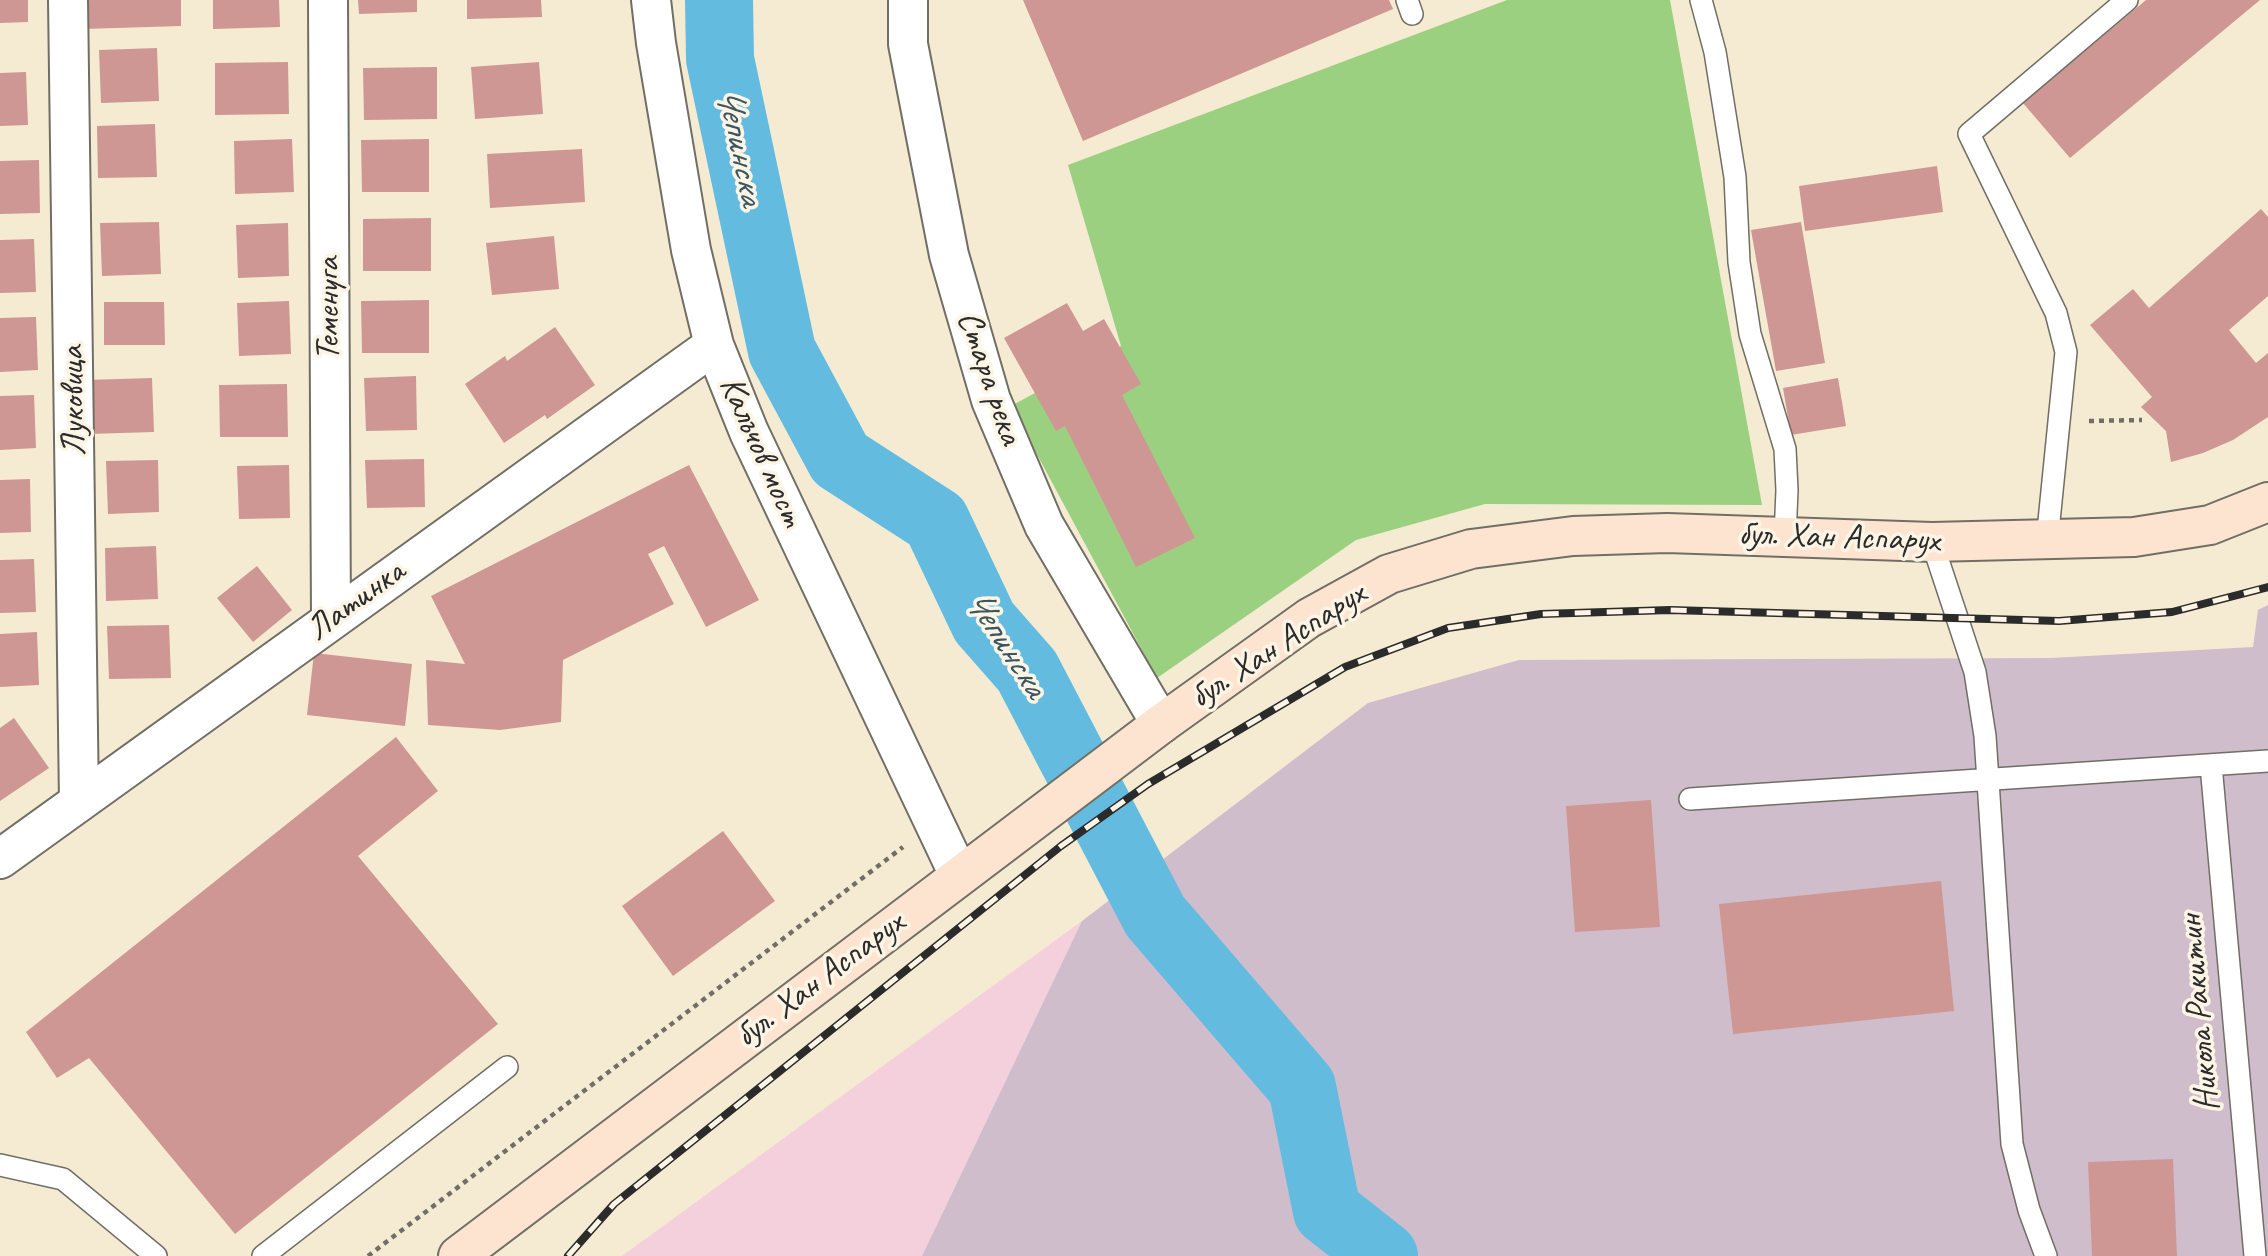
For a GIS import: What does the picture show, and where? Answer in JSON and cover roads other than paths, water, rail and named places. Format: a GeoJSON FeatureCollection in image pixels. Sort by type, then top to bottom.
{"type":"FeatureCollection","features":[{"type":"Feature","properties":{"kind":"main road","name":"бул. Хан Аспарух"},"geometry":{"type":"LineString","coordinates":[[458,1256],[1161,724],[1309,618],[1389,574],[1471,549],[1573,536],[1667,533],[1932,542],[2134,537],[2210,525],[2268,502]]}},
{"type":"Feature","properties":{"kind":"street","name":"Луковица"},"geometry":{"type":"LineString","coordinates":[[68,0],[79,802]]}},
{"type":"Feature","properties":{"kind":"street","name":"Теменуга"},"geometry":{"type":"LineString","coordinates":[[328,0],[331,619]]}},
{"type":"Feature","properties":{"kind":"street","name":"Калъчов мост"},"geometry":{"type":"LineString","coordinates":[[650,0],[689,237],[713,345],[749,432],[959,875]]}},
{"type":"Feature","properties":{"kind":"street","name":"Стара река"},"geometry":{"type":"LineString","coordinates":[[908,0],[908,44],[949,255],[991,400],[1044,525],[1161,724]]}},
{"type":"Feature","properties":{"kind":"street","name":"Латинка"},"geometry":{"type":"LineString","coordinates":[[0,859],[713,345]]}},
{"type":"Feature","properties":{"kind":"lane"},"geometry":{"type":"LineString","coordinates":[[1701,0],[1715,52],[1735,177],[1739,262],[1750,334],[1785,449],[1785,537]]}},
{"type":"Feature","properties":{"kind":"lane"},"geometry":{"type":"LineString","coordinates":[[2047,541],[2066,352],[2056,313],[1969,134],[2127,0]]}},
{"type":"Feature","properties":{"kind":"lane"},"geometry":{"type":"LineString","coordinates":[[1932,542],[1975,672],[1985,736],[2012,1144],[2029,1210],[2046,1256]]}},
{"type":"Feature","properties":{"kind":"lane"},"geometry":{"type":"LineString","coordinates":[[1690,799],[2268,761]]}},
{"type":"Feature","properties":{"kind":"lane","name":"Никола Ракитин"},"geometry":{"type":"LineString","coordinates":[[2211,765],[2255,1256]]}},
{"type":"Feature","properties":{"kind":"lane"},"geometry":{"type":"LineString","coordinates":[[263,1256],[507,1067]]}},
{"type":"Feature","properties":{"kind":"lane"},"geometry":{"type":"LineString","coordinates":[[0,1165],[63,1179],[156,1256]]}},
{"type":"Feature","properties":{"kind":"waterway","name":"Чепинска"},"geometry":{"type":"LineString","coordinates":[[719,0],[720,59],[782,351],[840,459],[936,521],[984,622],[1027,671],[1155,916],[1302,1087],[1327,1211],[1384,1256]]}},
{"type":"Feature","properties":{"kind":"railway"},"geometry":{"type":"LineString","coordinates":[[568,1256],[614,1204],[1061,846],[1148,784],[1345,667],[1448,628],[1541,614],[1670,610],[2059,621],[2172,612],[2268,587]]}}]}
